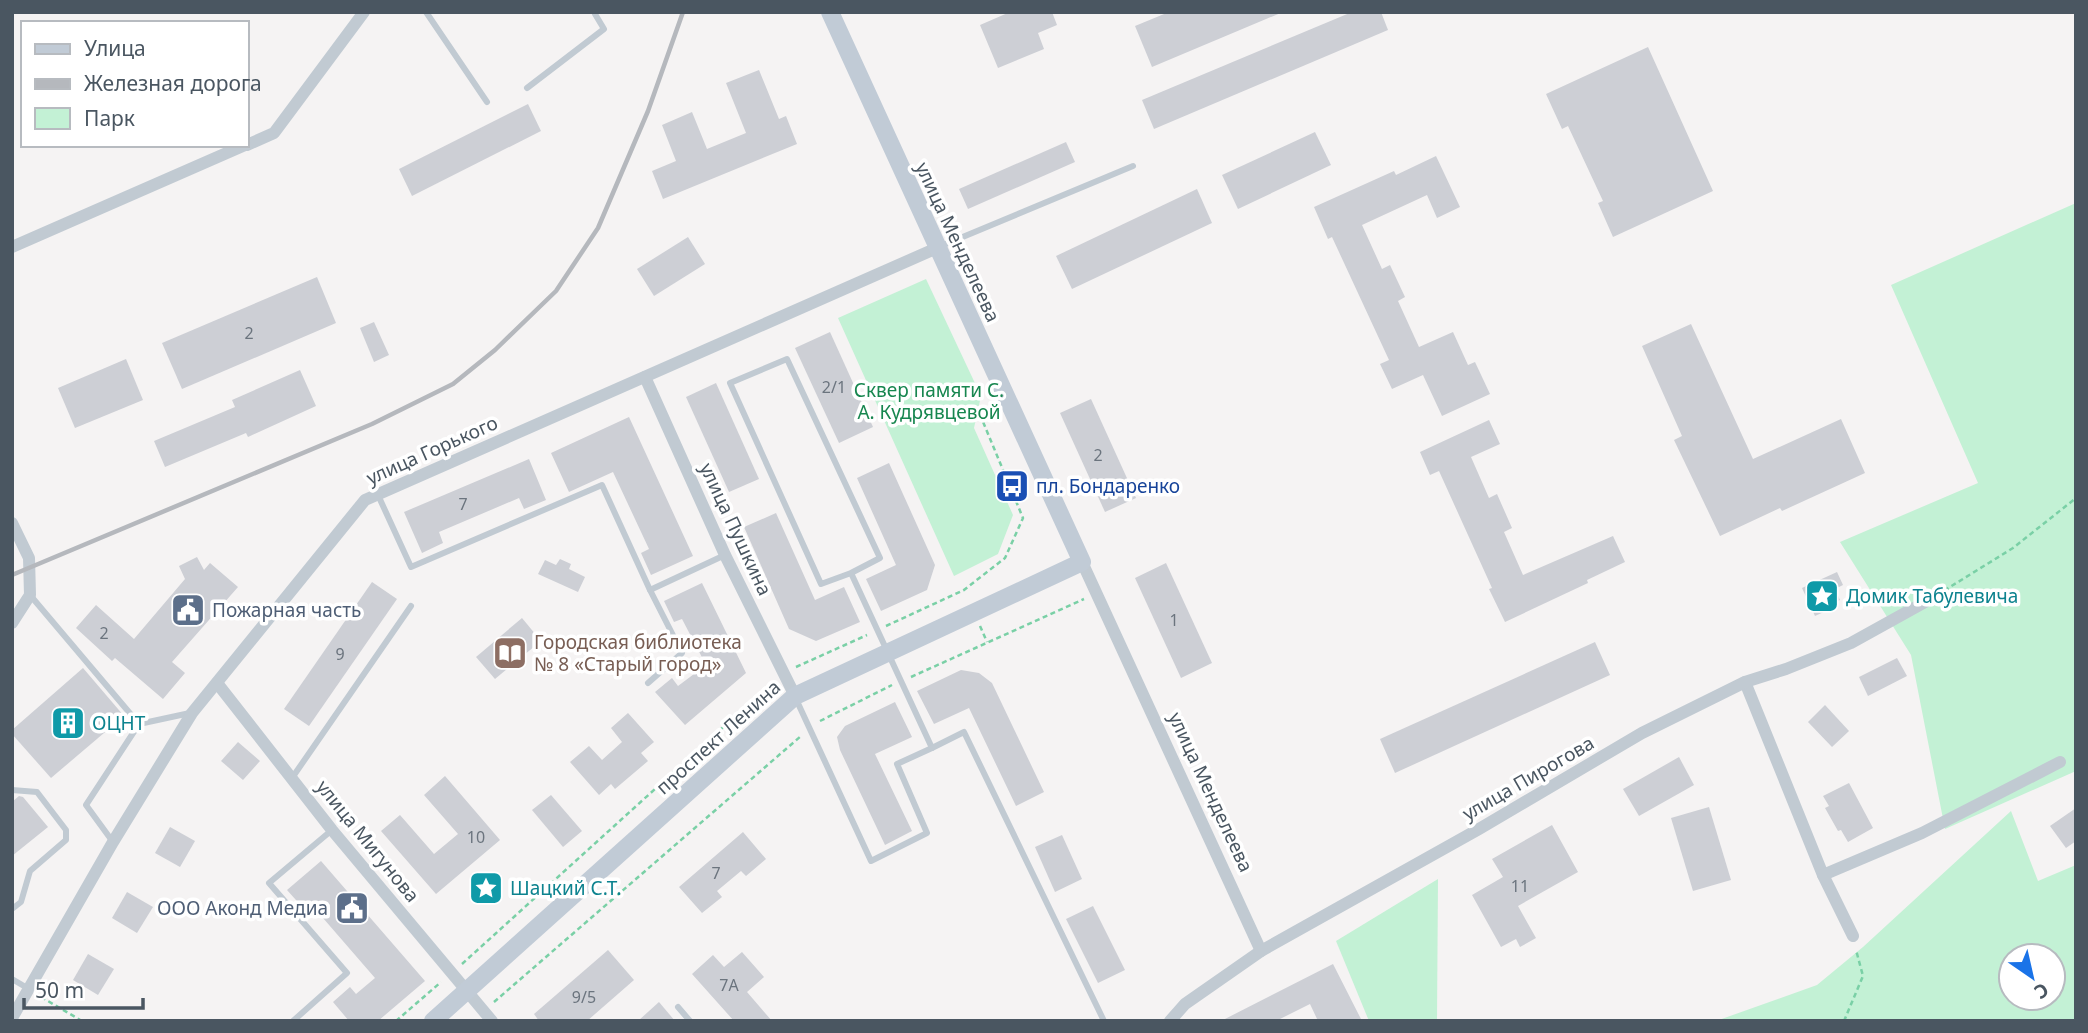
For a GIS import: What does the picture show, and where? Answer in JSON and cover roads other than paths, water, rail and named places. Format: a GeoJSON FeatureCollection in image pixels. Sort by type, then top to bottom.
{"type":"FeatureCollection","features":[{"type":"Feature","properties":{"kind":"main road","name":"улица Менделеева"},"geometry":{"type":"LineString","coordinates":[[830,12],[1082,562]]}},
{"type":"Feature","properties":{"kind":"main road","name":"проспект Ленина"},"geometry":{"type":"LineString","coordinates":[[433,1021],[795,696],[1082,562]]}},
{"type":"Feature","properties":{"kind":"street"},"geometry":{"type":"LineString","coordinates":[[248,144],[274,133],[364,12]]}},
{"type":"Feature","properties":{"kind":"street"},"geometry":{"type":"LineString","coordinates":[[12,247],[241,147]]}},
{"type":"Feature","properties":{"kind":"street","name":"улица Горького"},"geometry":{"type":"LineString","coordinates":[[12,1018],[113,842],[192,713],[365,500],[937,248]]}},
{"type":"Feature","properties":{"kind":"street","name":"улица Пушкина"},"geometry":{"type":"LineString","coordinates":[[645,377],[725,555],[795,696]]}},
{"type":"Feature","properties":{"kind":"street"},"geometry":{"type":"LineString","coordinates":[[12,523],[29,558],[30,595],[12,623]]}},
{"type":"Feature","properties":{"kind":"street","name":"улица Менделеева"},"geometry":{"type":"LineString","coordinates":[[1082,562],[1261,951]]}},
{"type":"Feature","properties":{"kind":"street","name":"улица Пирогова"},"geometry":{"type":"LineString","coordinates":[[1170,1021],[1185,1004],[1261,951],[1479,829],[1642,733],[1745,682],[1851,643],[1925,602]]}},
{"type":"Feature","properties":{"kind":"street"},"geometry":{"type":"LineString","coordinates":[[1745,682],[1823,875],[1853,936]]}},
{"type":"Feature","properties":{"kind":"street","name":"улица Мигунова"},"geometry":{"type":"LineString","coordinates":[[217,683],[332,830],[488,1016]]}},
{"type":"Feature","properties":{"kind":"street"},"geometry":{"type":"LineString","coordinates":[[1823,875],[1922,834],[2060,762]]}},
{"type":"Feature","properties":{"kind":"lane"},"geometry":{"type":"LineString","coordinates":[[426,12],[488,102]]}},
{"type":"Feature","properties":{"kind":"lane"},"geometry":{"type":"LineString","coordinates":[[527,88],[604,29],[595,13]]}},
{"type":"Feature","properties":{"kind":"lane"},"geometry":{"type":"LineString","coordinates":[[937,248],[1133,166]]}},
{"type":"Feature","properties":{"kind":"lane"},"geometry":{"type":"LineString","coordinates":[[787,359],[880,558],[851,573],[821,584],[730,383],[787,359]]}},
{"type":"Feature","properties":{"kind":"lane"},"geometry":{"type":"LineString","coordinates":[[378,495],[411,567],[602,485],[682,653],[648,683]]}},
{"type":"Feature","properties":{"kind":"lane"},"geometry":{"type":"LineString","coordinates":[[650,590],[725,555]]}},
{"type":"Feature","properties":{"kind":"lane"},"geometry":{"type":"LineString","coordinates":[[851,573],[932,748]]}},
{"type":"Feature","properties":{"kind":"lane"},"geometry":{"type":"LineString","coordinates":[[30,595],[139,724]]}},
{"type":"Feature","properties":{"kind":"lane"},"geometry":{"type":"LineString","coordinates":[[292,778],[411,606]]}},
{"type":"Feature","properties":{"kind":"lane"},"geometry":{"type":"LineString","coordinates":[[795,696],[871,861],[927,833],[897,764],[964,732],[1104,1021]]}},
{"type":"Feature","properties":{"kind":"lane"},"geometry":{"type":"LineString","coordinates":[[113,842],[86,805],[139,724],[192,713]]}},
{"type":"Feature","properties":{"kind":"lane"},"geometry":{"type":"LineString","coordinates":[[12,790],[37,792],[66,830],[66,840],[30,871],[20,902],[12,909]]}},
{"type":"Feature","properties":{"kind":"lane"},"geometry":{"type":"LineString","coordinates":[[293,1021],[347,973],[269,883],[332,830]]}},
{"type":"Feature","properties":{"kind":"lane"},"geometry":{"type":"LineString","coordinates":[[12,979],[29,989]]}},
{"type":"Feature","properties":{"kind":"lane"},"geometry":{"type":"LineString","coordinates":[[678,1007],[690,1021]]}},
{"type":"Feature","properties":{"kind":"railway"},"geometry":{"type":"LineString","coordinates":[[12,575],[372,424],[453,384],[495,350],[556,291],[598,228],[648,111],[683,12]]}},
{"type":"Feature","properties":{"kind":"place","name":"пл. Бондаренко"},"geometry":{"type":"Point","coordinates":[1012,486]}},
{"type":"Feature","properties":{"kind":"place","name":"Домик Табулевича"},"geometry":{"type":"Point","coordinates":[1822,596]}},
{"type":"Feature","properties":{"kind":"place","name":"Пожарная часть"},"geometry":{"type":"Point","coordinates":[188,610]}},
{"type":"Feature","properties":{"kind":"place","name":"Городская библиотека № 8 «Старый город»"},"geometry":{"type":"Point","coordinates":[510,653]}},
{"type":"Feature","properties":{"kind":"place","name":"ОЦНТ"},"geometry":{"type":"Point","coordinates":[68,723]}},
{"type":"Feature","properties":{"kind":"place","name":"Шацкий С.Т."},"geometry":{"type":"Point","coordinates":[486,888]}},
{"type":"Feature","properties":{"kind":"place","name":"ООО Аконд Медиа"},"geometry":{"type":"Point","coordinates":[352,908]}},
{"type":"Feature","properties":{"kind":"park label","name":"Сквер памяти С. А. Кудрявцевой"},"geometry":{"type":"Point","coordinates":[929,401]}}]}
